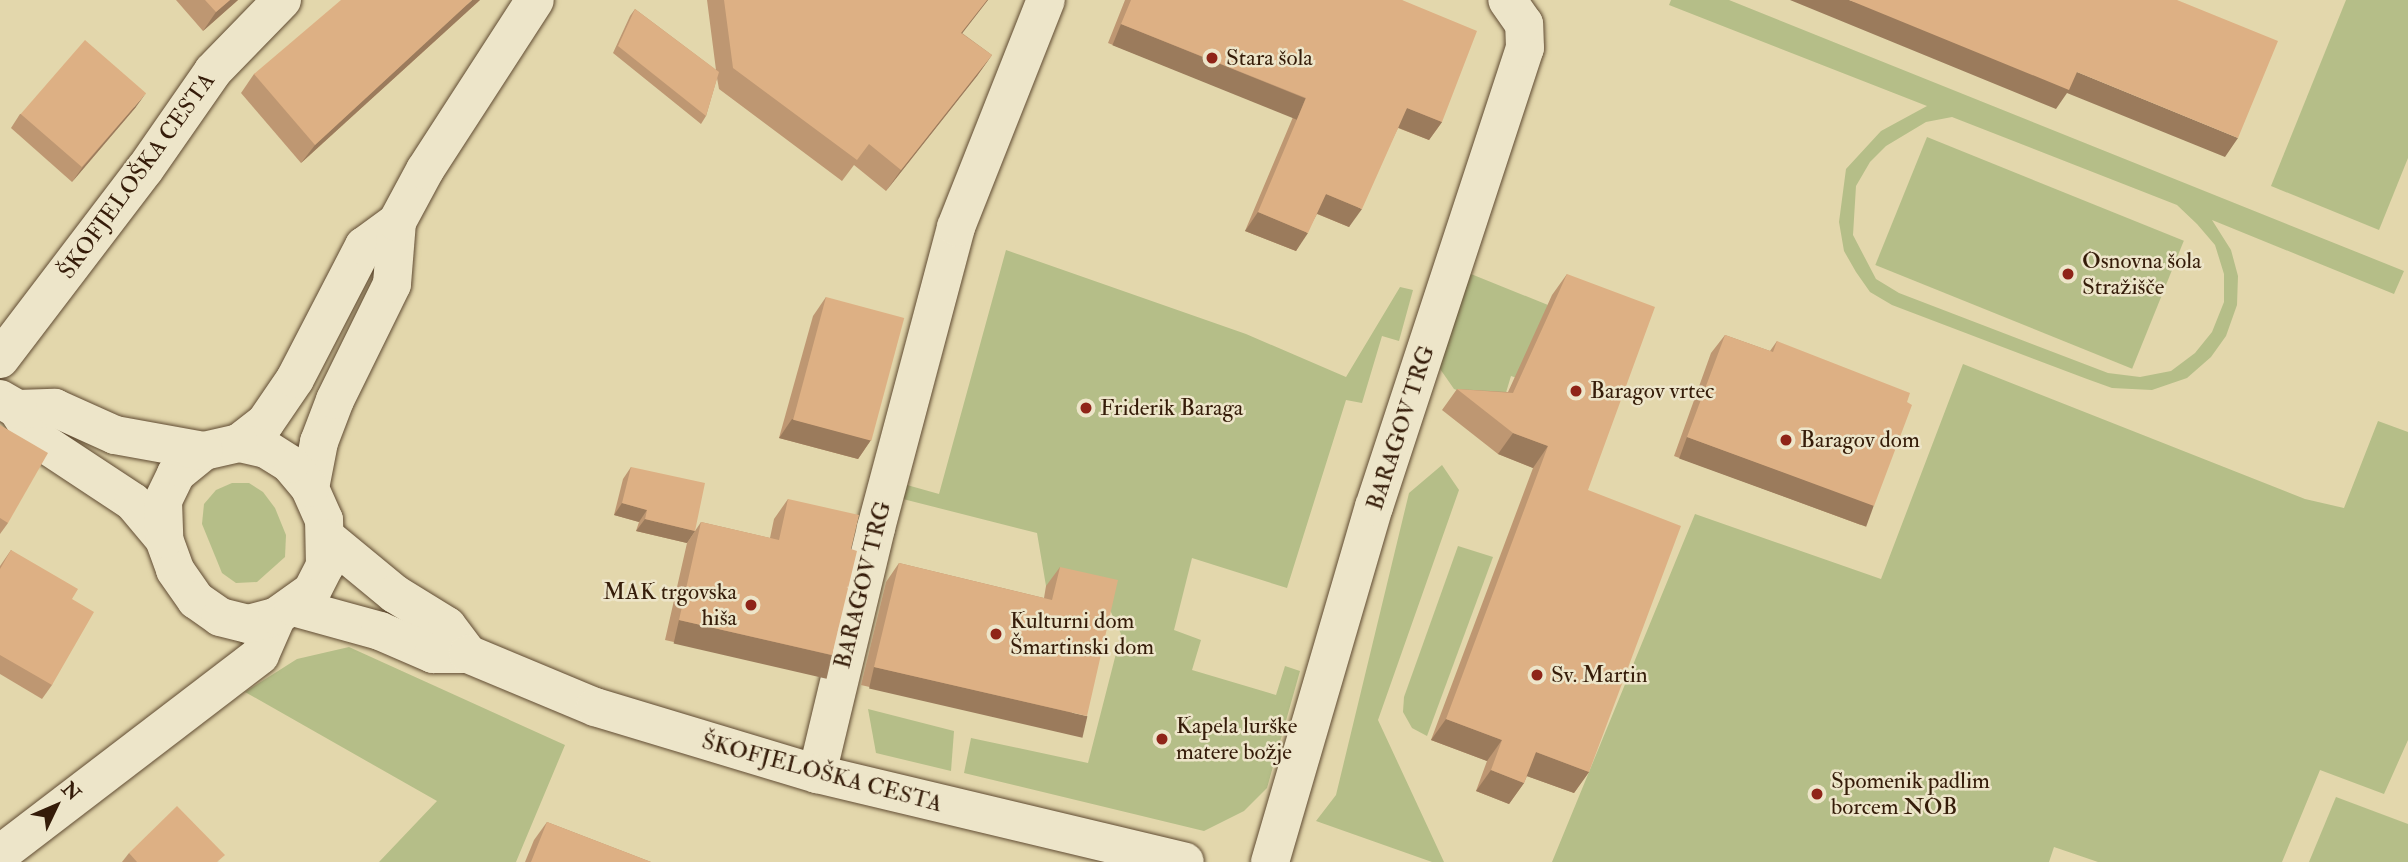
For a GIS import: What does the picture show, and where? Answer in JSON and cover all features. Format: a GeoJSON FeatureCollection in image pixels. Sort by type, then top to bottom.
{"type":"FeatureCollection","features":[{"type":"Feature","properties":{"kind":"street","name":"ŠKOFJELOŠKA CESTA"},"geometry":{"type":"LineString","coordinates":[[0,359],[145,169],[213,71],[282,0]]}},
{"type":"Feature","properties":{"kind":"street"},"geometry":{"type":"LineString","coordinates":[[310,488],[319,442],[335,400],[392,284],[397,222],[425,170],[535,0]]}},
{"type":"Feature","properties":{"kind":"street","name":"BARAGOV TRG"},"geometry":{"type":"LineString","coordinates":[[817,774],[876,528],[956,228],[1046,0]]}},
{"type":"Feature","properties":{"kind":"street","name":"BARAGOV TRG"},"geometry":{"type":"LineString","coordinates":[[1270,862],[1374,507],[1525,48],[1524,24],[1507,0]]}},
{"type":"Feature","properties":{"kind":"street"},"geometry":{"type":"LineString","coordinates":[[8,404],[55,408],[115,435],[221,447],[266,449],[290,464],[310,488],[327,538],[325,566],[312,591],[285,611],[247,624],[220,617],[189,590],[175,570],[164,539],[163,502],[176,474],[221,447],[265,423],[295,379],[364,246],[397,222]]}},
{"type":"Feature","properties":{"kind":"street"},"geometry":{"type":"LineString","coordinates":[[8,404],[36,438],[107,481],[133,502],[164,539]]}},
{"type":"Feature","properties":{"kind":"street"},"geometry":{"type":"LineString","coordinates":[[327,538],[395,594],[447,625],[468,654]]}},
{"type":"Feature","properties":{"kind":"street","name":"ŠKOFJELOŠKA CESTA"},"geometry":{"type":"LineString","coordinates":[[285,611],[380,631],[433,654],[468,654],[594,707],[817,774],[1185,862]]}},
{"type":"Feature","properties":{"kind":"street"},"geometry":{"type":"LineString","coordinates":[[0,854],[260,655],[285,611]]}},
{"type":"Feature","properties":{"kind":"green space"},"geometry":{"type":"Polygon","coordinates":[[[1671,0],[1729,0],[2404,271],[2394,294],[2212,220],[2231,250],[2238,276],[2237,305],[2226,336],[2211,357],[2187,378],[2152,390],[2112,388],[2087,379],[1892,305],[1870,292],[1856,272],[1844,251],[1839,222],[1846,169],[1881,131],[1927,106],[1669,5],[1671,0]],[[1952,117],[1926,122],[1886,146],[1870,162],[1856,186],[1853,235],[1876,279],[1899,293],[2108,373],[2140,377],[2171,371],[2195,353],[2212,332],[2224,302],[2224,274],[2215,245],[2177,205],[1952,117]]]}},
{"type":"Feature","properties":{"kind":"green space"},"geometry":{"type":"Polygon","coordinates":[[[2346,0],[2408,0],[2408,158],[2379,230],[2271,186],[2346,0]]]}},
{"type":"Feature","properties":{"kind":"green space"},"geometry":{"type":"Polygon","coordinates":[[[1927,137],[2184,241],[2132,369],[1875,265],[1927,137]]]}},
{"type":"Feature","properties":{"kind":"green space"},"geometry":{"type":"Polygon","coordinates":[[[1006,250],[1246,334],[1346,377],[1400,287],[1413,290],[1399,341],[1382,336],[1362,403],[1346,400],[1287,588],[1192,558],[1174,630],[1201,640],[1192,670],[1276,695],[1285,666],[1300,671],[1267,788],[1244,811],[1204,831],[964,773],[971,738],[1088,763],[1121,634],[1105,599],[1046,586],[1037,533],[903,499],[907,485],[939,494],[1006,250]]]}},
{"type":"Feature","properties":{"kind":"green space"},"geometry":{"type":"Polygon","coordinates":[[[1471,274],[1548,305],[1517,378],[1511,376],[1505,396],[1508,410],[1454,389],[1438,366],[1471,274]]]}},
{"type":"Feature","properties":{"kind":"green space"},"geometry":{"type":"Polygon","coordinates":[[[1963,364],[2305,499],[2344,508],[2378,421],[2408,432],[2408,740],[2384,794],[2320,770],[2282,862],[2098,862],[2054,847],[2049,862],[1552,862],[1695,514],[1881,579],[1963,364]]]}},
{"type":"Feature","properties":{"kind":"green space"},"geometry":{"type":"Polygon","coordinates":[[[1442,465],[1459,490],[1378,720],[1444,862],[1432,862],[1316,821],[1336,795],[1409,493],[1442,465]]]}},
{"type":"Feature","properties":{"kind":"green space"},"geometry":{"type":"Polygon","coordinates":[[[232,483],[249,483],[263,492],[275,508],[286,535],[285,557],[257,582],[236,583],[222,573],[202,524],[204,504],[216,490],[232,483]]]}},
{"type":"Feature","properties":{"kind":"green space"},"geometry":{"type":"Polygon","coordinates":[[[1458,546],[1493,557],[1427,736],[1412,728],[1403,712],[1404,697],[1458,546]]]}},
{"type":"Feature","properties":{"kind":"green space"},"geometry":{"type":"Polygon","coordinates":[[[349,647],[565,745],[516,862],[379,862],[437,801],[245,692],[297,659],[349,647]]]}},
{"type":"Feature","properties":{"kind":"green space"},"geometry":{"type":"Polygon","coordinates":[[[868,709],[954,731],[951,771],[876,753],[868,709]]]}},
{"type":"Feature","properties":{"kind":"green space"},"geometry":{"type":"Polygon","coordinates":[[[2336,797],[2408,824],[2408,862],[2309,862],[2336,797]]]}},
{"type":"Feature","properties":{"kind":"building"},"geometry":{"type":"Polygon","coordinates":[[[205,0],[230,0],[216,12],[205,0]]]}},
{"type":"Feature","properties":{"kind":"building"},"geometry":{"type":"Polygon","coordinates":[[[341,0],[472,0],[315,145],[254,74],[341,0]]]}},
{"type":"Feature","properties":{"kind":"building"},"geometry":{"type":"Polygon","coordinates":[[[724,0],[987,0],[961,33],[992,55],[901,170],[869,144],[857,160],[733,68],[724,0]]]}},
{"type":"Feature","properties":{"kind":"building"},"geometry":{"type":"Polygon","coordinates":[[[1131,0],[1402,0],[1477,31],[1442,122],[1407,108],[1362,209],[1326,194],[1308,233],[1258,212],[1306,98],[1121,24],[1131,0]]]}},
{"type":"Feature","properties":{"kind":"building"},"geometry":{"type":"Polygon","coordinates":[[[1849,0],[2177,0],[2278,41],[2238,138],[2077,72],[2069,90],[1849,0]]]}},
{"type":"Feature","properties":{"kind":"building"},"geometry":{"type":"Polygon","coordinates":[[[635,9],[719,72],[706,116],[618,46],[635,9]]]}},
{"type":"Feature","properties":{"kind":"building"},"geometry":{"type":"Polygon","coordinates":[[[85,40],[146,93],[82,167],[21,114],[85,40]]]}},
{"type":"Feature","properties":{"kind":"building"},"geometry":{"type":"Polygon","coordinates":[[[1567,274],[1655,307],[1588,490],[1681,526],[1589,772],[1536,752],[1524,783],[1491,770],[1502,740],[1446,719],[1548,446],[1513,433],[1457,389],[1513,393],[1567,274]]]}},
{"type":"Feature","properties":{"kind":"building"},"geometry":{"type":"Polygon","coordinates":[[[826,297],[904,318],[871,441],[793,420],[826,297]]]}},
{"type":"Feature","properties":{"kind":"building","name":"Baragov dom"},"geometry":{"type":"Polygon","coordinates":[[[1725,335],[1773,352],[1777,341],[1910,393],[1907,402],[1912,405],[1874,506],[1687,437],[1725,335]]]}},
{"type":"Feature","properties":{"kind":"building"},"geometry":{"type":"Polygon","coordinates":[[[0,425],[48,453],[8,523],[0,518],[0,425]]]}},
{"type":"Feature","properties":{"kind":"building"},"geometry":{"type":"Polygon","coordinates":[[[631,467],[705,483],[695,531],[645,519],[647,510],[622,503],[631,467]]]}},
{"type":"Feature","properties":{"kind":"building","name":"MAK trgovska hiša"},"geometry":{"type":"Polygon","coordinates":[[[788,499],[859,515],[851,549],[857,551],[832,655],[679,620],[701,522],[779,540],[788,499]]]}},
{"type":"Feature","properties":{"kind":"building"},"geometry":{"type":"Polygon","coordinates":[[[11,550],[78,589],[72,599],[94,612],[52,685],[0,655],[0,569],[11,550]]]}},
{"type":"Feature","properties":{"kind":"building"},"geometry":{"type":"Polygon","coordinates":[[[899,563],[1052,600],[1060,567],[1118,580],[1087,716],[874,667],[899,563]]]}},
{"type":"Feature","properties":{"kind":"building"},"geometry":{"type":"Polygon","coordinates":[[[177,806],[225,855],[217,862],[137,862],[129,853],[177,806]]]}},
{"type":"Feature","properties":{"kind":"building"},"geometry":{"type":"Polygon","coordinates":[[[547,822],[651,862],[531,862],[547,822]]]}},
{"type":"Feature","properties":{"kind":"place","name":"Stara šola"},"geometry":{"type":"Point","coordinates":[1212,58]}},
{"type":"Feature","properties":{"kind":"place","name":"Osnovna šola Stražišče"},"geometry":{"type":"Point","coordinates":[2068,274]}},
{"type":"Feature","properties":{"kind":"place","name":"Baragov vrtec"},"geometry":{"type":"Point","coordinates":[1576,391]}},
{"type":"Feature","properties":{"kind":"place","name":"Friderik Baraga"},"geometry":{"type":"Point","coordinates":[1086,408]}},
{"type":"Feature","properties":{"kind":"place","name":"Baragov dom"},"geometry":{"type":"Point","coordinates":[1786,440]}},
{"type":"Feature","properties":{"kind":"place","name":"MAK trgovska hiša"},"geometry":{"type":"Point","coordinates":[751,605]}},
{"type":"Feature","properties":{"kind":"place","name":"Kulturni dom Šmartinski dom"},"geometry":{"type":"Point","coordinates":[996,634]}},
{"type":"Feature","properties":{"kind":"place","name":"Sv. Martin"},"geometry":{"type":"Point","coordinates":[1537,675]}},
{"type":"Feature","properties":{"kind":"place","name":"Kapela lurške matere božje"},"geometry":{"type":"Point","coordinates":[1162,739]}},
{"type":"Feature","properties":{"kind":"place","name":"Spomenik padlim borcem NOB"},"geometry":{"type":"Point","coordinates":[1817,794]}}]}
